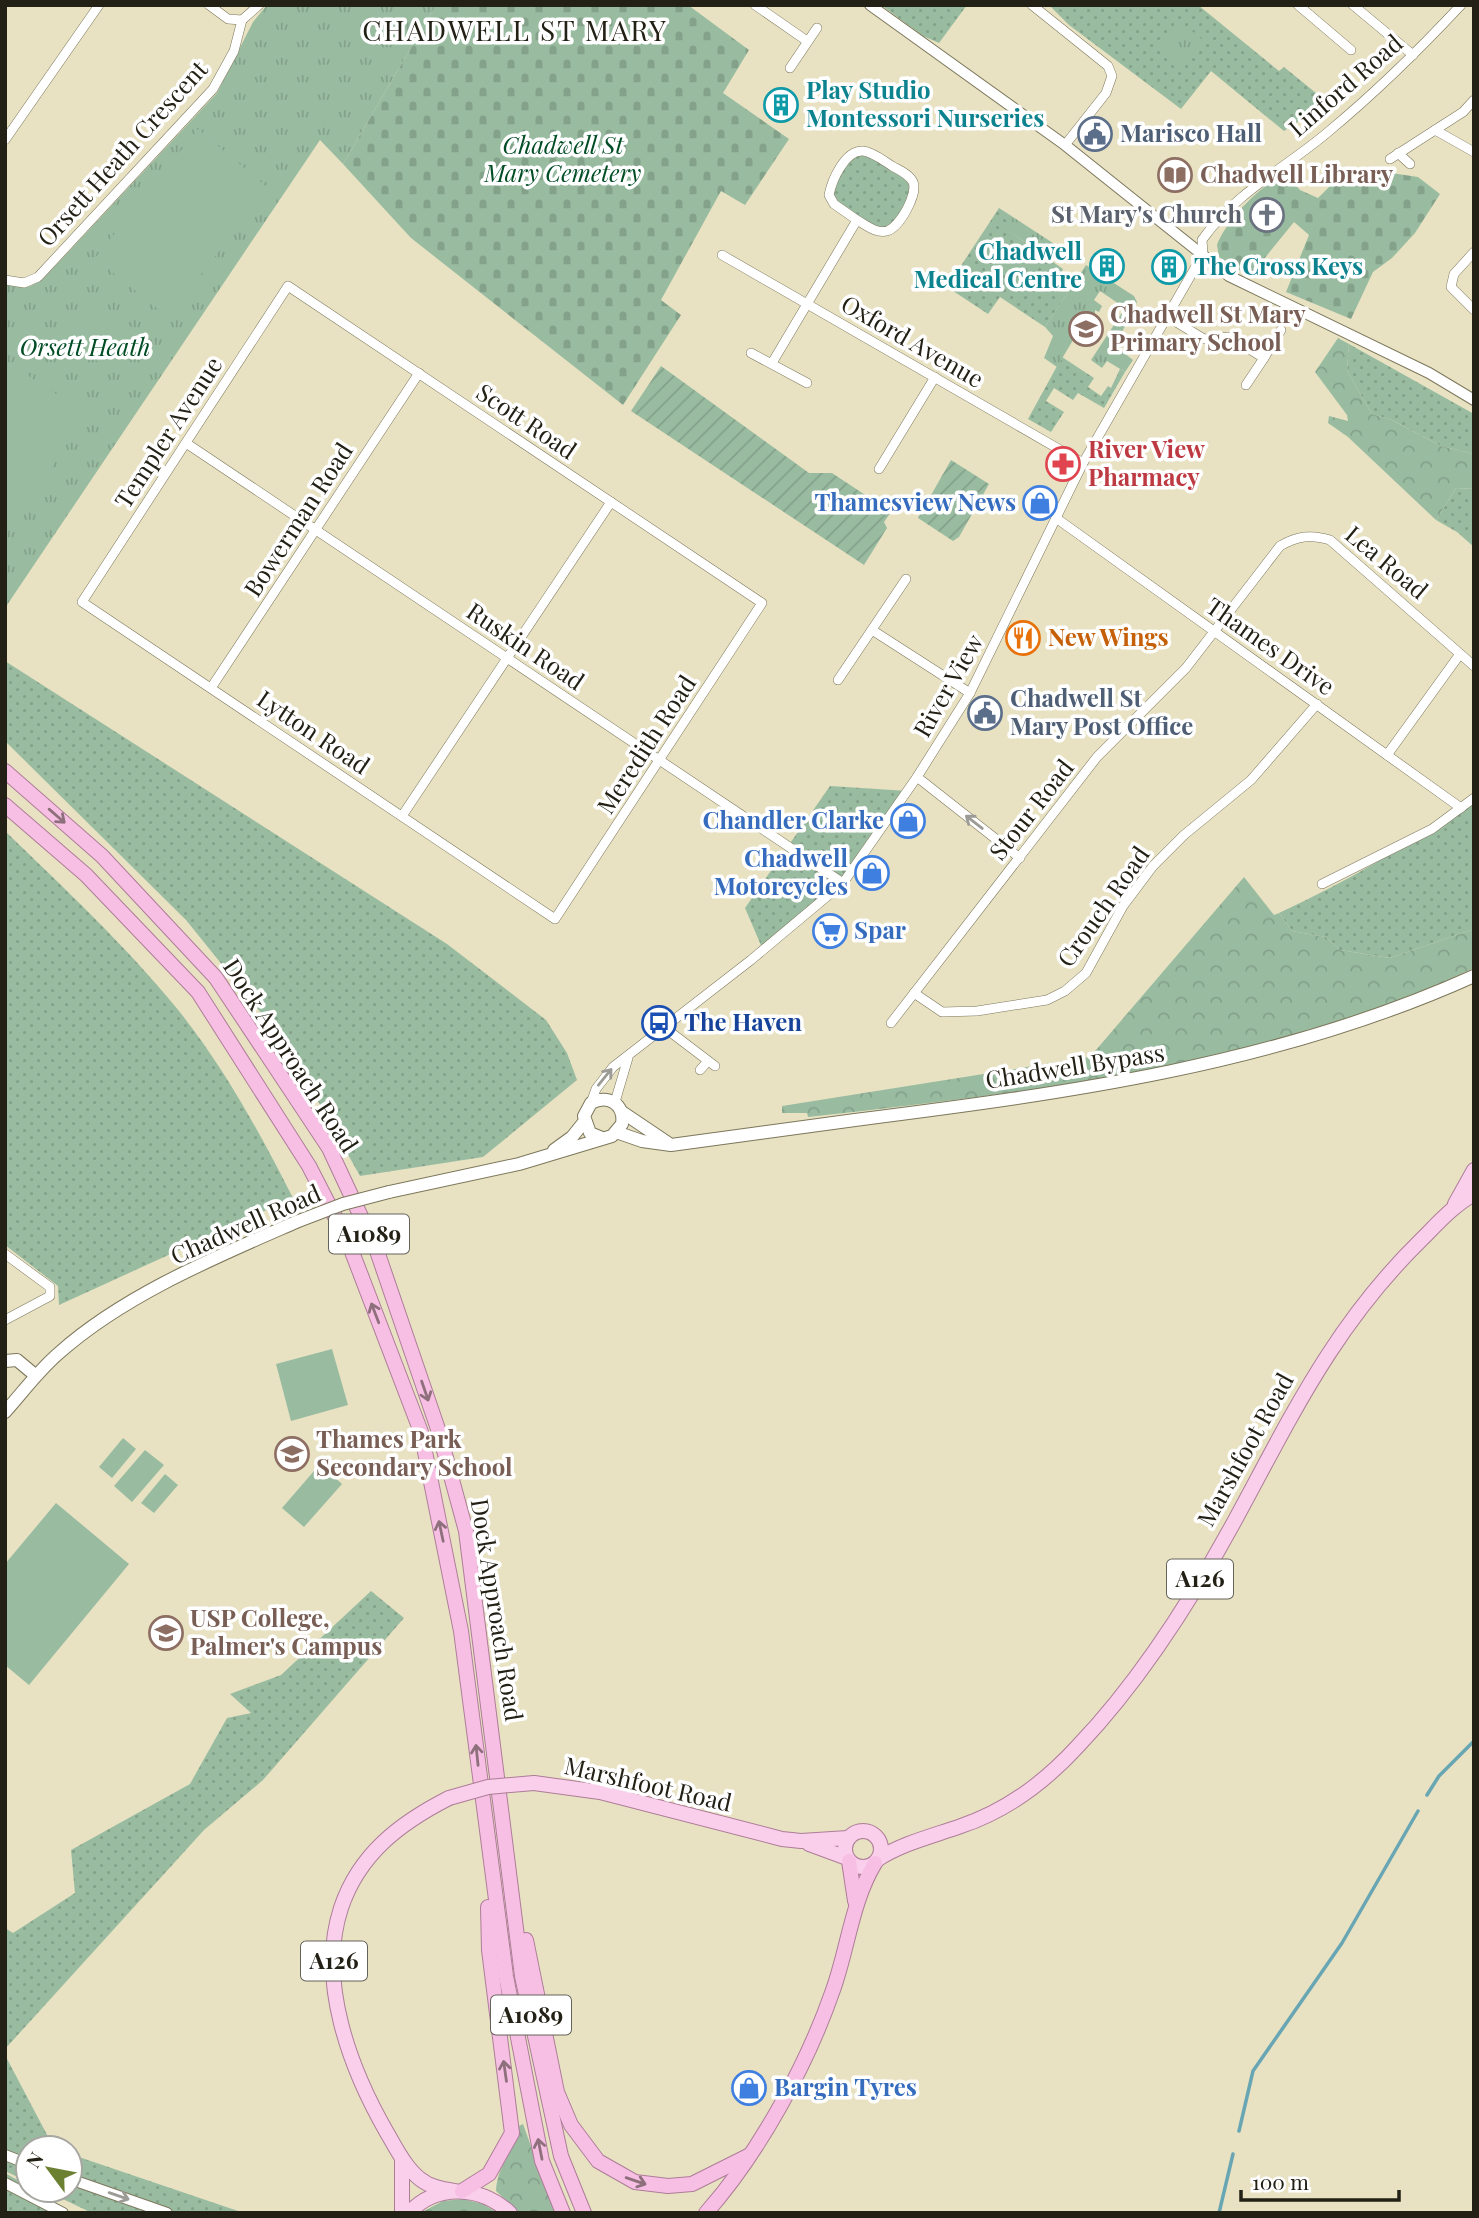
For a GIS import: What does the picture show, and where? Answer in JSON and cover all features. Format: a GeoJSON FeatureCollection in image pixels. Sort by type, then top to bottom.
{"type":"FeatureCollection","features":[{"type":"Feature","properties":{"kind":"highway","name":"Dock Approach Road"},"geometry":{"type":"LineString","coordinates":[[5,771],[103,856],[216,978],[329,1148],[377,1251],[439,1432],[466,1531],[499,1812],[522,1976],[561,2156],[584,2213]]}},
{"type":"Feature","properties":{"kind":"highway","name":"Dock Approach Road"},"geometry":{"type":"LineString","coordinates":[[5,805],[86,875],[198,992],[309,1167],[349,1244],[421,1432],[461,1631],[486,1840],[506,1976],[542,2161],[563,2213]]}},
{"type":"Feature","properties":{"kind":"highway"},"geometry":{"type":"LineString","coordinates":[[499,1812],[557,2092],[571,2125],[586,2149],[611,2171],[635,2182],[657,2187],[692,2183],[748,2156]]}},
{"type":"Feature","properties":{"kind":"highway"},"geometry":{"type":"LineString","coordinates":[[458,2191],[489,2174],[512,2133],[489,1950],[486,1840]]}},
{"type":"Feature","properties":{"kind":"highway"},"geometry":{"type":"LineString","coordinates":[[848,1860],[855,1889],[855,1913]]}},
{"type":"Feature","properties":{"kind":"highway"},"geometry":{"type":"LineString","coordinates":[[706,2213],[748,2156],[790,2084],[823,2017],[847,1948],[861,1890],[876,1861]]}},
{"type":"Feature","properties":{"kind":"main road","name":"Chadwell Bypass"},"geometry":{"type":"LineString","coordinates":[[616,1132],[642,1142],[671,1145],[1014,1100],[1197,1068],[1314,1037],[1474,976]]}},
{"type":"Feature","properties":{"kind":"main road"},"geometry":{"type":"LineString","coordinates":[[618,1107],[622,1124],[616,1132],[602,1138],[590,1133],[584,1122],[585,1111],[591,1103],[603,1098],[618,1107],[671,1145]]}},
{"type":"Feature","properties":{"kind":"main road","name":"Chadwell Road"},"geometry":{"type":"LineString","coordinates":[[546,1157],[572,1137],[584,1122]]}},
{"type":"Feature","properties":{"kind":"main road","name":"Chadwell Road"},"geometry":{"type":"LineString","coordinates":[[5,1412],[35,1375],[108,1314],[204,1262],[343,1204],[546,1157],[602,1138]]}},
{"type":"Feature","properties":{"kind":"main road","name":"Marshfoot Road"},"geometry":{"type":"LineString","coordinates":[[1450,1211],[1474,1170]]}},
{"type":"Feature","properties":{"kind":"main road","name":"Marshfoot Road"},"geometry":{"type":"LineString","coordinates":[[876,1861],[926,1838],[977,1820],[1033,1788],[1060,1765],[1099,1723],[1153,1649],[1213,1558],[1331,1346],[1373,1291],[1450,1211],[1474,1194]]}},
{"type":"Feature","properties":{"kind":"main road"},"geometry":{"type":"LineString","coordinates":[[5,1361],[17,1360],[35,1375]]}},
{"type":"Feature","properties":{"kind":"main road","name":"Marshfoot Road"},"geometry":{"type":"LineString","coordinates":[[510,2213],[488,2197],[433,2187],[421,2180],[402,2160],[376,2112],[345,2034],[335,1990],[336,1929],[347,1892],[371,1853],[406,1821],[449,1798],[488,1787],[534,1783],[600,1791],[749,1833],[801,1841],[848,1838]]}},
{"type":"Feature","properties":{"kind":"main road"},"geometry":{"type":"LineString","coordinates":[[858,1831],[873,1834],[881,1847],[876,1861],[859,1867],[848,1860],[844,1848],[848,1838],[858,1831]]}},
{"type":"Feature","properties":{"kind":"main road","name":"Marshfoot Road"},"geometry":{"type":"LineString","coordinates":[[873,1834],[889,1838],[926,1838]]}},
{"type":"Feature","properties":{"kind":"main road","name":"Marshfoot Road"},"geometry":{"type":"LineString","coordinates":[[801,1841],[848,1860]]}},
{"type":"Feature","properties":{"kind":"main road","name":"Marshfoot Road"},"geometry":{"type":"LineString","coordinates":[[402,2160],[402,2213]]}},
{"type":"Feature","properties":{"kind":"main road"},"geometry":{"type":"LineString","coordinates":[[409,2213],[424,2200],[458,2191]]}},
{"type":"Feature","properties":{"kind":"street"},"geometry":{"type":"LineString","coordinates":[[5,140],[99,5]]}},
{"type":"Feature","properties":{"kind":"street"},"geometry":{"type":"LineString","coordinates":[[209,5],[228,19],[242,20],[259,5]]}},
{"type":"Feature","properties":{"kind":"street"},"geometry":{"type":"LineString","coordinates":[[755,5],[807,41]]}},
{"type":"Feature","properties":{"kind":"street"},"geometry":{"type":"LineString","coordinates":[[870,5],[1065,145],[1229,276],[1429,373],[1474,400]]}},
{"type":"Feature","properties":{"kind":"street"},"geometry":{"type":"LineString","coordinates":[[1032,5],[1108,66],[1112,76],[1105,93],[1065,145]]}},
{"type":"Feature","properties":{"kind":"street"},"geometry":{"type":"LineString","coordinates":[[1298,5],[1351,50]]}},
{"type":"Feature","properties":{"kind":"street"},"geometry":{"type":"LineString","coordinates":[[1353,5],[1413,55]]}},
{"type":"Feature","properties":{"kind":"street","name":"Linford Road"},"geometry":{"type":"LineString","coordinates":[[1203,254],[1202,240],[1229,206],[1326,134],[1413,55],[1461,5]]}},
{"type":"Feature","properties":{"kind":"street","name":"Orsett Heath Crescent"},"geometry":{"type":"LineString","coordinates":[[5,280],[24,283],[38,278],[204,99],[234,51],[242,20]]}},
{"type":"Feature","properties":{"kind":"street"},"geometry":{"type":"LineString","coordinates":[[790,68],[817,28]]}},
{"type":"Feature","properties":{"kind":"street"},"geometry":{"type":"LineString","coordinates":[[1410,164],[1394,156],[1435,130],[1474,100]]}},
{"type":"Feature","properties":{"kind":"street"},"geometry":{"type":"LineString","coordinates":[[1435,130],[1474,152]]}},
{"type":"Feature","properties":{"kind":"street"},"geometry":{"type":"LineString","coordinates":[[866,151],[909,176],[914,184],[914,193],[896,225],[886,231],[874,230],[857,220],[834,204],[829,195],[847,158],[857,152],[866,151]]}},
{"type":"Feature","properties":{"kind":"street"},"geometry":{"type":"LineString","coordinates":[[772,363],[857,220]]}},
{"type":"Feature","properties":{"kind":"street"},"geometry":{"type":"LineString","coordinates":[[1474,252],[1454,274],[1451,286],[1474,310]]}},
{"type":"Feature","properties":{"kind":"street","name":"River View"},"geometry":{"type":"LineString","coordinates":[[591,1103],[603,1079],[613,1067],[628,1058],[843,883],[917,778],[970,693],[1083,463],[1203,254]]}},
{"type":"Feature","properties":{"kind":"street","name":"Oxford Avenue"},"geometry":{"type":"LineString","coordinates":[[722,255],[1083,463]]}},
{"type":"Feature","properties":{"kind":"street","name":"Scott Road"},"geometry":{"type":"LineString","coordinates":[[288,286],[762,603],[753,617]]}},
{"type":"Feature","properties":{"kind":"street","name":"Templer Avenue"},"geometry":{"type":"LineString","coordinates":[[82,602],[288,286]]}},
{"type":"Feature","properties":{"kind":"street"},"geometry":{"type":"LineString","coordinates":[[1168,317],[1204,339],[1229,337],[1264,358]]}},
{"type":"Feature","properties":{"kind":"street"},"geometry":{"type":"LineString","coordinates":[[1246,385],[1281,330]]}},
{"type":"Feature","properties":{"kind":"street"},"geometry":{"type":"LineString","coordinates":[[751,353],[807,383]]}},
{"type":"Feature","properties":{"kind":"street","name":"Bowerman Road"},"geometry":{"type":"LineString","coordinates":[[211,688],[419,373]]}},
{"type":"Feature","properties":{"kind":"street"},"geometry":{"type":"LineString","coordinates":[[879,469],[934,377]]}},
{"type":"Feature","properties":{"kind":"street","name":"Ruskin Road"},"geometry":{"type":"LineString","coordinates":[[186,443],[843,883]]}},
{"type":"Feature","properties":{"kind":"street"},"geometry":{"type":"LineString","coordinates":[[402,816],[611,502]]}},
{"type":"Feature","properties":{"kind":"street","name":"Thames Drive"},"geometry":{"type":"LineString","coordinates":[[1056,518],[1461,808]]}},
{"type":"Feature","properties":{"kind":"street","name":"Lea Road"},"geometry":{"type":"LineString","coordinates":[[1216,632],[1280,546],[1294,537],[1317,536],[1343,548],[1474,666]]}},
{"type":"Feature","properties":{"kind":"street"},"geometry":{"type":"LineString","coordinates":[[838,680],[906,579]]}},
{"type":"Feature","properties":{"kind":"street","name":"Lytton Road"},"geometry":{"type":"LineString","coordinates":[[82,602],[522,896]]}},
{"type":"Feature","properties":{"kind":"street","name":"Meredith Road"},"geometry":{"type":"LineString","coordinates":[[522,896],[555,919],[753,617]]}},
{"type":"Feature","properties":{"kind":"street"},"geometry":{"type":"LineString","coordinates":[[872,630],[970,693]]}},
{"type":"Feature","properties":{"kind":"street","name":"Stour Road"},"geometry":{"type":"LineString","coordinates":[[890,1022],[1097,757],[1186,668],[1216,632]]}},
{"type":"Feature","properties":{"kind":"street"},"geometry":{"type":"LineString","coordinates":[[1387,755],[1460,654]]}},
{"type":"Feature","properties":{"kind":"street","name":"Crouch Road"},"geometry":{"type":"LineString","coordinates":[[914,993],[942,1012],[1047,1000],[1065,991],[1086,973],[1123,906],[1153,866],[1184,835],[1251,780],[1317,704]]}},
{"type":"Feature","properties":{"kind":"street"},"geometry":{"type":"LineString","coordinates":[[917,778],[1020,858]]}},
{"type":"Feature","properties":{"kind":"street"},"geometry":{"type":"LineString","coordinates":[[1322,884],[1422,835],[1474,798]]}},
{"type":"Feature","properties":{"kind":"street"},"geometry":{"type":"LineString","coordinates":[[665,1028],[711,1063],[701,1070]]}},
{"type":"Feature","properties":{"kind":"street"},"geometry":{"type":"LineString","coordinates":[[618,1107],[628,1058]]}},
{"type":"Feature","properties":{"kind":"street"},"geometry":{"type":"LineString","coordinates":[[5,1254],[50,1287],[50,1296],[5,1320]]}},
{"type":"Feature","properties":{"kind":"street"},"geometry":{"type":"LineString","coordinates":[[5,2183],[63,2213]]}},
{"type":"Feature","properties":{"kind":"street"},"geometry":{"type":"LineString","coordinates":[[84,2184],[167,2213]]}},
{"type":"Feature","properties":{"kind":"green space","name":"Orsett Heath"},"geometry":{"type":"Polygon","coordinates":[[[267,5],[436,5],[343,164],[320,140],[5,608],[5,282],[28,287],[42,280],[217,93],[253,22],[267,5]]]}},
{"type":"Feature","properties":{"kind":"green space","name":"Chadwell St Mary Cemetery"},"geometry":{"type":"Polygon","coordinates":[[[436,5],[688,5],[749,50],[723,93],[789,139],[745,205],[721,191],[661,300],[681,315],[623,405],[411,238],[343,164],[436,5]]]}},
{"type":"Feature","properties":{"kind":"green space"},"geometry":{"type":"Polygon","coordinates":[[[881,5],[967,5],[939,43],[923,36],[881,5]]]}},
{"type":"Feature","properties":{"kind":"green space"},"geometry":{"type":"Polygon","coordinates":[[[1049,5],[1198,5],[1279,71],[1284,67],[1327,102],[1284,131],[1211,71],[1181,109],[1069,25],[1049,5]]]}},
{"type":"Feature","properties":{"kind":"green space"},"geometry":{"type":"Polygon","coordinates":[[[1181,22],[1203,40],[1180,66],[1159,48],[1181,22]]]}},
{"type":"Feature","properties":{"kind":"green space"},"geometry":{"type":"Polygon","coordinates":[[[198,129],[268,188],[168,317],[95,258],[198,129]]]}},
{"type":"Feature","properties":{"kind":"green space"},"geometry":{"type":"Polygon","coordinates":[[[866,151],[914,184],[896,225],[874,231],[834,204],[833,194],[839,171],[850,159],[866,151]]]}},
{"type":"Feature","properties":{"kind":"green space"},"geometry":{"type":"Polygon","coordinates":[[[1285,173],[1300,190],[1318,198],[1330,186],[1354,178],[1391,173],[1418,177],[1440,194],[1415,233],[1392,258],[1373,272],[1351,319],[1286,292],[1309,235],[1294,222],[1251,275],[1219,257],[1217,245],[1236,214],[1266,186],[1285,173]]]}},
{"type":"Feature","properties":{"kind":"green space"},"geometry":{"type":"Polygon","coordinates":[[[999,208],[1013,217],[1006,229],[1063,269],[1061,273],[1075,282],[1045,327],[1000,297],[988,314],[947,287],[999,208]]]}},
{"type":"Feature","properties":{"kind":"green space"},"geometry":{"type":"Polygon","coordinates":[[[1013,217],[1056,245],[1048,257],[1005,229],[1013,217]]]}},
{"type":"Feature","properties":{"kind":"green space"},"geometry":{"type":"Polygon","coordinates":[[[1086,265],[1134,296],[1137,302],[1118,340],[1123,352],[1133,360],[1125,372],[1107,361],[1102,368],[1091,360],[1125,308],[1100,291],[1094,300],[1102,306],[1099,312],[1095,310],[1095,316],[1082,332],[1079,330],[1057,367],[1044,358],[1053,336],[1045,327],[1086,265]]]}},
{"type":"Feature","properties":{"kind":"green space"},"geometry":{"type":"Polygon","coordinates":[[[88,297],[133,328],[106,367],[61,337],[88,297]]]}},
{"type":"Feature","properties":{"kind":"green space"},"geometry":{"type":"Polygon","coordinates":[[[1338,338],[1349,344],[1347,371],[1372,414],[1392,420],[1441,446],[1474,454],[1474,489],[1456,488],[1436,520],[1348,437],[1328,423],[1329,416],[1348,421],[1347,415],[1315,372],[1338,338]]]}},
{"type":"Feature","properties":{"kind":"green space"},"geometry":{"type":"Polygon","coordinates":[[[1349,344],[1474,414],[1474,454],[1441,446],[1392,420],[1372,414],[1347,371],[1349,344]]]}},
{"type":"Feature","properties":{"kind":"green space"},"geometry":{"type":"Polygon","coordinates":[[[1062,357],[1094,378],[1088,387],[1101,396],[1108,386],[1111,388],[1120,369],[1125,372],[1104,408],[1078,393],[1073,400],[1054,388],[1046,401],[1064,412],[1051,432],[1028,419],[1062,357]]]}},
{"type":"Feature","properties":{"kind":"green space"},"geometry":{"type":"Polygon","coordinates":[[[7,362],[87,414],[5,536],[5,365],[7,362]]]}},
{"type":"Feature","properties":{"kind":"green space"},"geometry":{"type":"Polygon","coordinates":[[[661,366],[809,473],[832,473],[891,512],[884,522],[887,528],[864,565],[631,411],[661,366]]]}},
{"type":"Feature","properties":{"kind":"green space"},"geometry":{"type":"Polygon","coordinates":[[[951,460],[989,484],[959,537],[953,541],[918,518],[951,460]]]}},
{"type":"Feature","properties":{"kind":"green space"},"geometry":{"type":"Polygon","coordinates":[[[1456,488],[1474,489],[1474,547],[1457,532],[1436,520],[1456,488]]]}},
{"type":"Feature","properties":{"kind":"green space"},"geometry":{"type":"Polygon","coordinates":[[[5,661],[447,944],[546,1020],[567,1053],[577,1080],[483,1157],[360,1176],[286,1044],[186,920],[5,741],[5,661]]]}},
{"type":"Feature","properties":{"kind":"green space"},"geometry":{"type":"Polygon","coordinates":[[[830,786],[908,791],[843,883],[763,950],[745,908],[830,786]]]}},
{"type":"Feature","properties":{"kind":"green space"},"geometry":{"type":"Polygon","coordinates":[[[1474,798],[1474,929],[1390,958],[1340,950],[1326,937],[1292,931],[1279,913],[1379,861],[1474,798]]]}},
{"type":"Feature","properties":{"kind":"green space"},"geometry":{"type":"Polygon","coordinates":[[[5,831],[117,941],[179,1011],[241,1102],[293,1198],[59,1305],[58,1286],[5,1245],[5,831]]]}},
{"type":"Feature","properties":{"kind":"green space"},"geometry":{"type":"Polygon","coordinates":[[[1244,877],[1274,915],[1279,913],[1292,931],[1326,937],[1340,950],[1390,958],[1474,929],[1474,968],[1395,1002],[1314,1029],[1231,1052],[1148,1070],[978,1097],[808,1117],[807,1113],[782,1113],[782,1106],[1090,1057],[1244,877]]]}},
{"type":"Feature","properties":{"kind":"green space"},"geometry":{"type":"Polygon","coordinates":[[[332,1349],[348,1405],[291,1421],[276,1364],[332,1349]]]}},
{"type":"Feature","properties":{"kind":"green space"},"geometry":{"type":"Polygon","coordinates":[[[123,1438],[136,1449],[112,1478],[99,1467],[123,1438]]]}},
{"type":"Feature","properties":{"kind":"green space"},"geometry":{"type":"Polygon","coordinates":[[[145,1450],[164,1465],[132,1502],[114,1486],[145,1450]]]}},
{"type":"Feature","properties":{"kind":"green space"},"geometry":{"type":"Polygon","coordinates":[[[320,1464],[342,1484],[304,1527],[282,1508],[320,1464]]]}},
{"type":"Feature","properties":{"kind":"green space"},"geometry":{"type":"Polygon","coordinates":[[[165,1474],[178,1485],[154,1513],[141,1503],[165,1474]]]}},
{"type":"Feature","properties":{"kind":"green space"},"geometry":{"type":"Polygon","coordinates":[[[56,1503],[129,1564],[29,1685],[5,1665],[5,1564],[56,1503]]]}},
{"type":"Feature","properties":{"kind":"green space"},"geometry":{"type":"Polygon","coordinates":[[[371,1591],[404,1618],[263,1780],[204,1830],[5,2049],[5,1928],[13,1933],[75,1893],[71,1850],[190,1784],[227,1718],[251,1713],[230,1694],[281,1675],[371,1591]]]}},
{"type":"Feature","properties":{"kind":"green space"},"geometry":{"type":"Polygon","coordinates":[[[5,2055],[47,2134],[14,2134],[14,2175],[5,2171],[5,2055]]]}},
{"type":"Feature","properties":{"kind":"green space"},"geometry":{"type":"Polygon","coordinates":[[[523,2124],[555,2213],[520,2213],[496,2191],[497,2181],[512,2147],[515,2128],[523,2124]]]}},
{"type":"Feature","properties":{"kind":"green space"},"geometry":{"type":"Polygon","coordinates":[[[84,2159],[244,2213],[92,2213],[73,2204],[84,2204],[84,2159]]]}},
{"type":"Feature","properties":{"kind":"green space"},"geometry":{"type":"Polygon","coordinates":[[[5,2173],[14,2178],[14,2204],[59,2204],[67,2209],[68,2213],[5,2213],[5,2173]]]}},
{"type":"Feature","properties":{"kind":"green space"},"geometry":{"type":"Polygon","coordinates":[[[463,2199],[483,2204],[498,2213],[420,2213],[443,2201],[463,2199]]]}},
{"type":"Feature","properties":{"kind":"waterway"},"geometry":{"type":"LineString","coordinates":[[1427,1795],[1439,1776],[1474,1741]]}},
{"type":"Feature","properties":{"kind":"waterway"},"geometry":{"type":"LineString","coordinates":[[1239,2131],[1253,2071],[1342,1943],[1418,1811]]}},
{"type":"Feature","properties":{"kind":"waterway"},"geometry":{"type":"LineString","coordinates":[[1219,2213],[1233,2154]]}},
{"type":"Feature","properties":{"kind":"place","name":"Play Studio Montessori Nurseries"},"geometry":{"type":"Point","coordinates":[781,105]}},
{"type":"Feature","properties":{"kind":"place","name":"Marisco Hall"},"geometry":{"type":"Point","coordinates":[1095,134]}},
{"type":"Feature","properties":{"kind":"place","name":"Chadwell Library"},"geometry":{"type":"Point","coordinates":[1175,175]}},
{"type":"Feature","properties":{"kind":"place","name":"St Mary's Church"},"geometry":{"type":"Point","coordinates":[1267,215]}},
{"type":"Feature","properties":{"kind":"place","name":"Chadwell Medical Centre"},"geometry":{"type":"Point","coordinates":[1107,266]}},
{"type":"Feature","properties":{"kind":"place","name":"The Cross Keys"},"geometry":{"type":"Point","coordinates":[1169,267]}},
{"type":"Feature","properties":{"kind":"place","name":"Chadwell St Mary Primary School"},"geometry":{"type":"Point","coordinates":[1086,329]}},
{"type":"Feature","properties":{"kind":"place","name":"River View Pharmacy"},"geometry":{"type":"Point","coordinates":[1063,464]}},
{"type":"Feature","properties":{"kind":"place","name":"Thamesview News"},"geometry":{"type":"Point","coordinates":[1040,503]}},
{"type":"Feature","properties":{"kind":"place","name":"New Wings"},"geometry":{"type":"Point","coordinates":[1023,638]}},
{"type":"Feature","properties":{"kind":"place","name":"Chadwell St Mary Post Office"},"geometry":{"type":"Point","coordinates":[985,713]}},
{"type":"Feature","properties":{"kind":"place","name":"Chandler Clarke"},"geometry":{"type":"Point","coordinates":[908,821]}},
{"type":"Feature","properties":{"kind":"place","name":"Chadwell Motorcycles"},"geometry":{"type":"Point","coordinates":[872,873]}},
{"type":"Feature","properties":{"kind":"place","name":"Spar"},"geometry":{"type":"Point","coordinates":[830,931]}},
{"type":"Feature","properties":{"kind":"place","name":"The Haven"},"geometry":{"type":"Point","coordinates":[659,1023]}},
{"type":"Feature","properties":{"kind":"place","name":"Thames Park Secondary School"},"geometry":{"type":"Point","coordinates":[292,1454]}},
{"type":"Feature","properties":{"kind":"place","name":"USP College, Palmer's Campus"},"geometry":{"type":"Point","coordinates":[166,1633]}},
{"type":"Feature","properties":{"kind":"place","name":"Bargin Tyres"},"geometry":{"type":"Point","coordinates":[749,2088]}},
{"type":"Feature","properties":{"kind":"district","name":"CHADWELL ST MARY"},"geometry":{"type":"Point","coordinates":[515,31]}}]}
